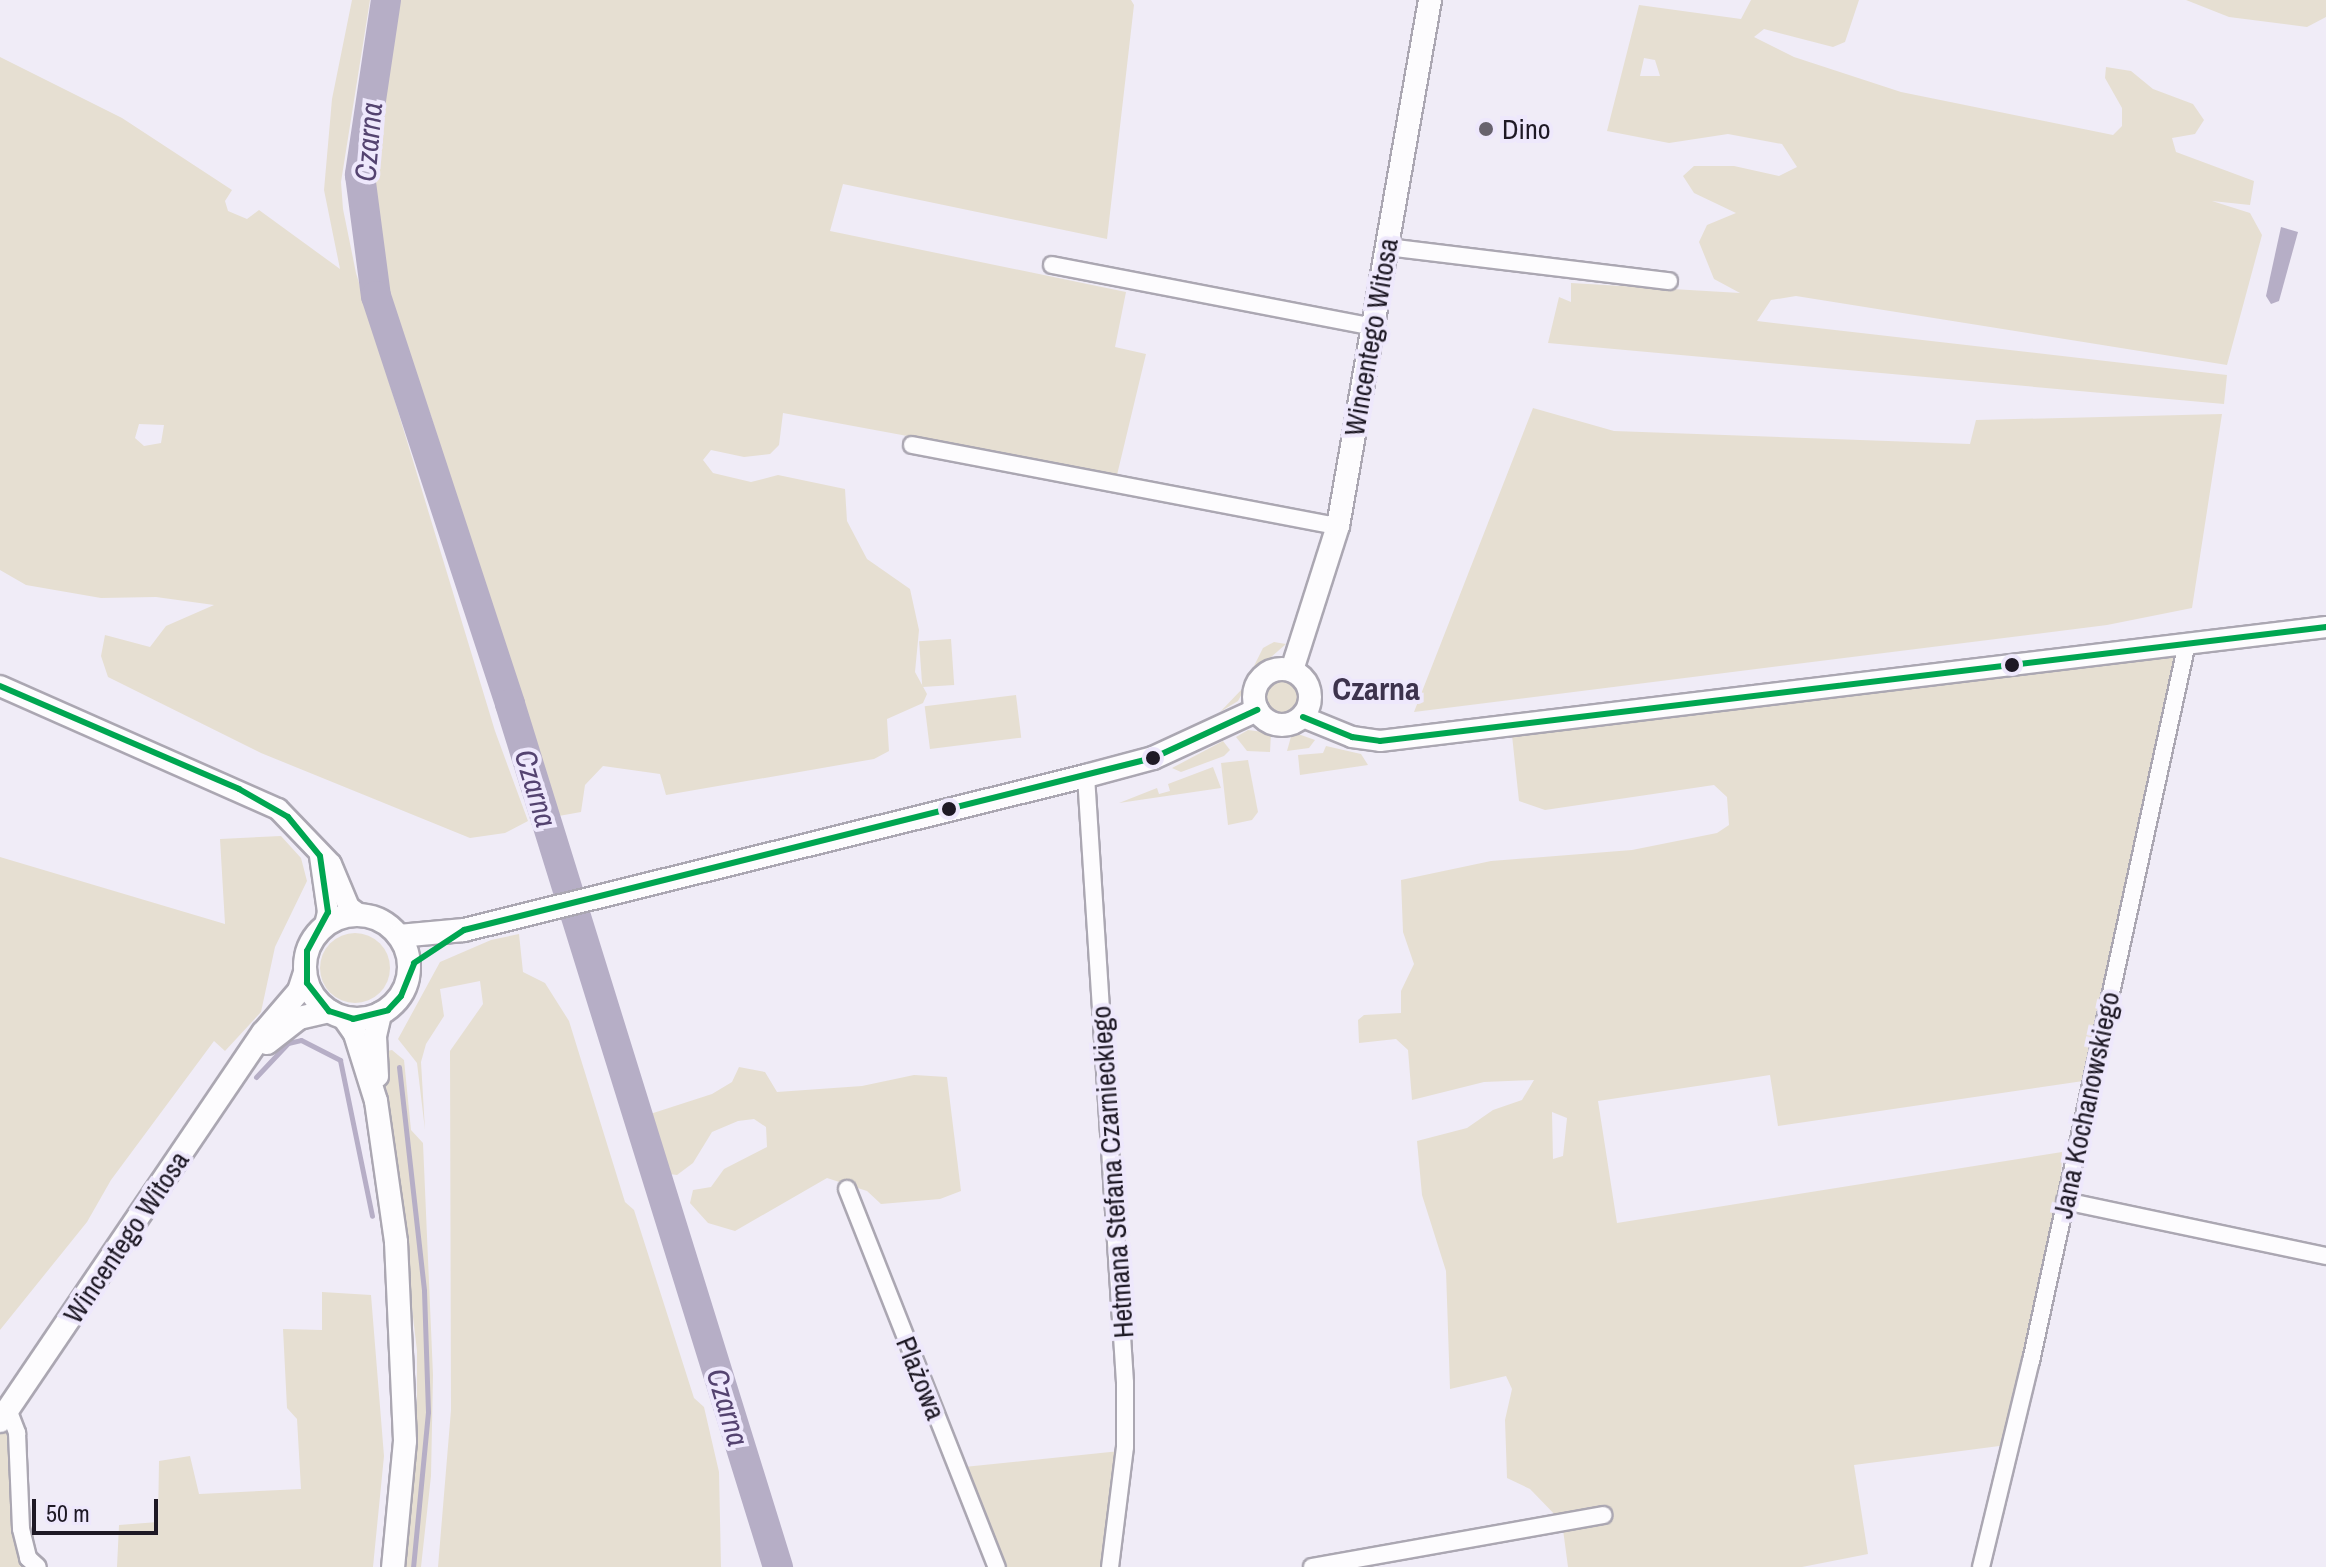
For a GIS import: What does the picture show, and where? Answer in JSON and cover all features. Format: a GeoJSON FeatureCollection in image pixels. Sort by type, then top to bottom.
{"type":"FeatureCollection","features":[{"type":"Feature","properties":{"kind":"main road","name":"Wincentego Witosa"},"geometry":{"type":"LineString","coordinates":[[1292,670],[1338,526],[1430,0]]}},
{"type":"Feature","properties":{"kind":"main road"},"geometry":{"type":"LineString","coordinates":[[1273,669],[1292,670],[1310,690],[1303,717],[1278,725],[1257,710],[1258,682],[1273,669]]}},
{"type":"Feature","properties":{"kind":"main road"},"geometry":{"type":"LineString","coordinates":[[399,936],[464,930],[1086,776],[1153,758],[1257,710]]}},
{"type":"Feature","properties":{"kind":"main road"},"geometry":{"type":"LineString","coordinates":[[376,1101],[355,1034],[312,994],[305,972],[311,941],[325,925],[360,915],[378,918],[399,936],[409,970],[401,996],[380,1014],[375,1036],[376,1101],[403,1316],[405,1441],[393,1567]]}},
{"type":"Feature","properties":{"kind":"main road"},"geometry":{"type":"LineString","coordinates":[[409,970],[464,930]]}},
{"type":"Feature","properties":{"kind":"main road","name":"Wincentego Witosa"},"geometry":{"type":"LineString","coordinates":[[4,1415],[253,1053],[263,1033],[299,991],[305,972]]}},
{"type":"Feature","properties":{"kind":"main road"},"geometry":{"type":"LineString","coordinates":[[336,1015],[380,1014]]}},
{"type":"Feature","properties":{"kind":"main road","name":"Wincentego Witosa"},"geometry":{"type":"LineString","coordinates":[[253,1053],[299,1018],[336,1015]]}},
{"type":"Feature","properties":{"kind":"street"},"geometry":{"type":"LineString","coordinates":[[1387,247],[1669,281]]}},
{"type":"Feature","properties":{"kind":"street"},"geometry":{"type":"LineString","coordinates":[[1052,265],[1373,327]]}},
{"type":"Feature","properties":{"kind":"street"},"geometry":{"type":"LineString","coordinates":[[912,445],[1338,526]]}},
{"type":"Feature","properties":{"kind":"street"},"geometry":{"type":"LineString","coordinates":[[1303,717],[1352,737],[1380,741],[2326,627]]}},
{"type":"Feature","properties":{"kind":"street","name":"Jana Kochanowskiego"},"geometry":{"type":"LineString","coordinates":[[1981,1567],[2187,643]]}},
{"type":"Feature","properties":{"kind":"street"},"geometry":{"type":"LineString","coordinates":[[0,686],[278,809],[331,864],[349,907],[360,915]]}},
{"type":"Feature","properties":{"kind":"street","name":"Hetmana Stefana Czarnieckiego"},"geometry":{"type":"LineString","coordinates":[[1086,776],[1125,1383],[1125,1447],[1110,1567]]}},
{"type":"Feature","properties":{"kind":"street"},"geometry":{"type":"LineString","coordinates":[[320,856],[328,912],[325,925]]}},
{"type":"Feature","properties":{"kind":"street","name":"Plażowa"},"geometry":{"type":"LineString","coordinates":[[847,1189],[997,1567]]}},
{"type":"Feature","properties":{"kind":"street"},"geometry":{"type":"LineString","coordinates":[[2065,1201],[2326,1256]]}},
{"type":"Feature","properties":{"kind":"street"},"geometry":{"type":"LineString","coordinates":[[4,1415],[17,1433],[21,1529],[28,1558],[38,1567]]}},
{"type":"Feature","properties":{"kind":"street"},"geometry":{"type":"LineString","coordinates":[[1312,1567],[1346,1564],[1603,1515]]}},
{"type":"Feature","properties":{"kind":"shaded area"},"geometry":{"type":"Polygon","coordinates":[[[352,0],[370,0],[341,182],[343,209],[356,273],[495,731],[528,821],[505,833],[470,838],[261,753],[108,677],[101,656],[105,635],[150,647],[166,626],[214,605],[156,597],[101,598],[26,585],[0,570],[0,57],[122,118],[232,190],[225,201],[228,211],[247,219],[259,210],[340,269],[324,190],[332,99],[352,0]],[[139,424],[135,438],[144,446],[161,443],[164,425],[139,424]]]}},
{"type":"Feature","properties":{"kind":"shaded area"},"geometry":{"type":"Polygon","coordinates":[[[394,0],[1131,0],[1134,5],[1107,239],[843,184],[830,231],[1126,292],[1115,347],[1146,354],[1117,475],[783,413],[779,445],[770,454],[744,457],[711,450],[703,460],[713,473],[751,482],[778,475],[845,489],[847,521],[867,559],[910,589],[919,630],[915,672],[927,694],[923,703],[887,719],[889,751],[874,759],[666,795],[660,774],[603,766],[585,785],[581,812],[553,817],[431,416],[385,296],[370,221],[368,173],[394,0]]]}},
{"type":"Feature","properties":{"kind":"shaded area"},"geometry":{"type":"Polygon","coordinates":[[[1751,0],[1859,0],[1845,42],[1833,47],[1764,29],[1754,37],[1794,57],[1901,92],[2113,135],[2122,126],[2122,108],[2105,78],[2106,67],[2131,71],[2153,89],[2193,104],[2204,120],[2195,134],[2172,138],[2176,152],[2254,181],[2250,205],[2212,201],[2250,213],[2262,235],[2227,365],[1796,296],[1771,300],[1757,321],[2227,375],[2224,404],[1548,343],[1559,297],[1571,302],[1571,283],[1740,293],[1714,279],[1699,242],[1707,225],[1736,213],[1694,193],[1683,176],[1694,166],[1734,166],[1779,176],[1797,167],[1782,144],[1728,134],[1669,143],[1607,131],[1639,5],[1741,19],[1751,0]],[[1644,58],[1640,76],[1660,76],[1655,60],[1644,58]]]}},
{"type":"Feature","properties":{"kind":"shaded area"},"geometry":{"type":"Polygon","coordinates":[[[2186,0],[2326,0],[2326,17],[2307,27],[2229,17],[2186,0]]]}},
{"type":"Feature","properties":{"kind":"shaded area"},"geometry":{"type":"Polygon","coordinates":[[[2281,227],[2298,232],[2279,301],[2271,304],[2266,296],[2281,227]]]}},
{"type":"Feature","properties":{"kind":"shaded area"},"geometry":{"type":"Polygon","coordinates":[[[1533,408],[1614,431],[1970,444],[1976,420],[2222,414],[2192,608],[2107,625],[1414,712],[1533,408]]]}},
{"type":"Feature","properties":{"kind":"shaded area"},"geometry":{"type":"Polygon","coordinates":[[[951,639],[954,685],[922,687],[919,641],[951,639]]]}},
{"type":"Feature","properties":{"kind":"shaded area"},"geometry":{"type":"Polygon","coordinates":[[[1274,642],[1286,644],[1253,673],[1238,701],[1220,712],[1243,688],[1263,648],[1274,642]]]}},
{"type":"Feature","properties":{"kind":"shaded area"},"geometry":{"type":"Polygon","coordinates":[[[2186,647],[2090,1080],[1778,1126],[1770,1075],[1598,1101],[1617,1223],[2062,1152],[2060,1212],[2007,1445],[1854,1465],[1868,1554],[1802,1567],[1568,1567],[1562,1522],[1530,1489],[1507,1478],[1505,1420],[1512,1389],[1506,1376],[1450,1389],[1446,1271],[1422,1195],[1417,1141],[1467,1128],[1493,1110],[1522,1100],[1534,1080],[1484,1082],[1412,1100],[1408,1050],[1396,1039],[1359,1043],[1358,1020],[1364,1015],[1401,1013],[1401,991],[1414,964],[1403,932],[1401,880],[1491,861],[1632,850],[1717,833],[1729,825],[1727,797],[1714,785],[1545,810],[1519,801],[1511,726],[2186,647]],[[1552,1112],[1553,1159],[1563,1156],[1567,1118],[1552,1112]]]}},
{"type":"Feature","properties":{"kind":"shaded area"},"geometry":{"type":"Polygon","coordinates":[[[1282,680],[1294,685],[1299,697],[1294,709],[1282,714],[1270,709],[1265,697],[1270,685],[1282,680]]]}},
{"type":"Feature","properties":{"kind":"shaded area"},"geometry":{"type":"Polygon","coordinates":[[[1016,695],[1021,738],[930,749],[925,706],[1016,695]]]}},
{"type":"Feature","properties":{"kind":"shaded area"},"geometry":{"type":"Polygon","coordinates":[[[1248,730],[1271,733],[1270,752],[1247,751],[1236,737],[1248,730]]]}},
{"type":"Feature","properties":{"kind":"shaded area"},"geometry":{"type":"Polygon","coordinates":[[[1292,733],[1315,740],[1309,748],[1287,751],[1292,733]]]}},
{"type":"Feature","properties":{"kind":"shaded area"},"geometry":{"type":"Polygon","coordinates":[[[1223,741],[1230,750],[1224,756],[1181,772],[1172,768],[1223,741]]]}},
{"type":"Feature","properties":{"kind":"shaded area"},"geometry":{"type":"Polygon","coordinates":[[[1326,746],[1361,754],[1368,765],[1300,775],[1298,755],[1323,753],[1326,746]]]}},
{"type":"Feature","properties":{"kind":"shaded area"},"geometry":{"type":"Polygon","coordinates":[[[1248,760],[1258,812],[1252,820],[1228,825],[1221,763],[1248,760]]]}},
{"type":"Feature","properties":{"kind":"shaded area"},"geometry":{"type":"Polygon","coordinates":[[[1213,767],[1221,788],[1119,803],[1157,788],[1159,794],[1170,791],[1168,784],[1213,767]]]}},
{"type":"Feature","properties":{"kind":"shaded area"},"geometry":{"type":"Polygon","coordinates":[[[281,836],[301,858],[307,881],[275,947],[261,1012],[225,1051],[214,1041],[111,1180],[87,1222],[0,1330],[0,857],[225,924],[220,839],[281,836]]]}},
{"type":"Feature","properties":{"kind":"shaded area"},"geometry":{"type":"Polygon","coordinates":[[[355,933],[380,943],[390,968],[380,993],[355,1003],[330,993],[320,968],[330,943],[355,933]]]}},
{"type":"Feature","properties":{"kind":"shaded area"},"geometry":{"type":"Polygon","coordinates":[[[519,934],[523,972],[545,983],[569,1021],[625,1202],[634,1210],[694,1398],[704,1407],[719,1472],[721,1567],[438,1567],[451,1410],[450,1051],[483,1004],[480,981],[440,989],[444,1016],[426,1044],[421,1062],[425,1130],[417,1063],[398,1039],[440,962],[491,940],[519,934]]]}},
{"type":"Feature","properties":{"kind":"shaded area"},"geometry":{"type":"Polygon","coordinates":[[[392,1050],[404,1060],[411,1130],[423,1143],[433,1375],[431,1476],[421,1567],[405,1567],[417,1438],[417,1351],[382,1052],[392,1050]]]}},
{"type":"Feature","properties":{"kind":"shaded area"},"geometry":{"type":"Polygon","coordinates":[[[739,1067],[765,1072],[777,1092],[862,1086],[914,1075],[947,1077],[961,1191],[940,1199],[881,1204],[867,1191],[827,1178],[735,1231],[708,1223],[690,1203],[693,1190],[711,1187],[724,1169],[767,1147],[766,1127],[754,1119],[738,1121],[712,1132],[693,1163],[677,1175],[660,1173],[644,1116],[712,1094],[732,1082],[739,1067]]]}},
{"type":"Feature","properties":{"kind":"shaded area"},"geometry":{"type":"Polygon","coordinates":[[[322,1292],[371,1295],[384,1456],[373,1567],[117,1567],[119,1525],[158,1522],[159,1461],[190,1456],[199,1494],[301,1489],[297,1419],[287,1408],[283,1329],[322,1330],[322,1292]]]}},
{"type":"Feature","properties":{"kind":"shaded area"},"geometry":{"type":"Polygon","coordinates":[[[8,1409],[13,1490],[34,1532],[33,1555],[40,1567],[0,1567],[0,1421],[8,1409]]]}},
{"type":"Feature","properties":{"kind":"shaded area"},"geometry":{"type":"Polygon","coordinates":[[[1120,1451],[1104,1567],[1003,1567],[964,1467],[1120,1451]]]}},
{"type":"Feature","properties":{"kind":"waterway","name":"Czarna"},"geometry":{"type":"LineString","coordinates":[[386,0],[360,175],[376,296],[510,704],[778,1567]]}},
{"type":"Feature","properties":{"kind":"waterway"},"geometry":{"type":"LineString","coordinates":[[256,1077],[288,1043],[301,1040],[340,1060],[372,1216]]}},
{"type":"Feature","properties":{"kind":"waterway"},"geometry":{"type":"LineString","coordinates":[[399,1067],[424,1291],[428,1412],[413,1567]]}},
{"type":"Feature","properties":{"kind":"transit line"},"geometry":{"type":"LineString","coordinates":[[1303,717],[1352,737],[1380,741],[2326,627]]}},
{"type":"Feature","properties":{"kind":"transit line"},"geometry":{"type":"LineString","coordinates":[[0,686],[239,789],[288,817],[320,856],[328,912],[307,951],[307,983],[329,1011],[353,1019],[388,1010],[401,996],[414,963],[464,930],[1153,758],[1257,710]]}},
{"type":"Feature","properties":{"kind":"place","name":"Dino"},"geometry":{"type":"Point","coordinates":[1486,129]}},
{"type":"Feature","properties":{"kind":"district","name":"Czarna"},"geometry":{"type":"Point","coordinates":[1376,689]}}]}
